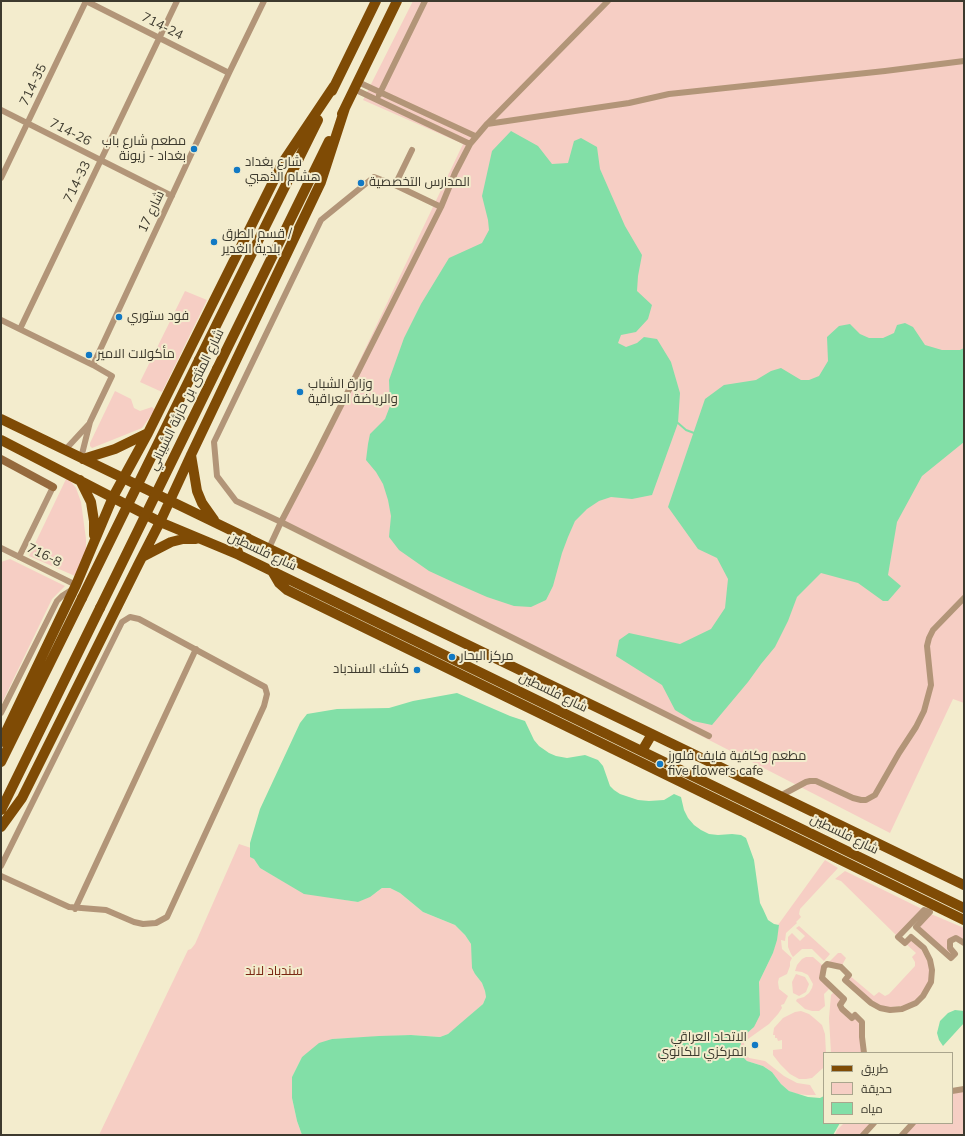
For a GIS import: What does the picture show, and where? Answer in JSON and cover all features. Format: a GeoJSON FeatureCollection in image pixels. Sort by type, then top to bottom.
{"type":"FeatureCollection","features":[{"type":"Feature","properties":{"kind":"main road","name":"شارع المثنى بن حارثة الشيباني"},"geometry":{"type":"LineString","coordinates":[[1,762],[376,1]]}},
{"type":"Feature","properties":{"kind":"main road","name":"شارع المثنى بن حارثة الشيباني"},"geometry":{"type":"LineString","coordinates":[[1,810],[397,1]]}},
{"type":"Feature","properties":{"kind":"main road"},"geometry":{"type":"LineString","coordinates":[[1,742],[76,587],[94,541],[123,478],[148,434],[283,162],[334,86]]}},
{"type":"Feature","properties":{"kind":"main road"},"geometry":{"type":"LineString","coordinates":[[1,827],[22,798],[160,522],[321,182],[345,108]]}},
{"type":"Feature","properties":{"kind":"main road","name":"شارع فلسطين"},"geometry":{"type":"LineString","coordinates":[[1,419],[964,884]]}},
{"type":"Feature","properties":{"kind":"main road"},"geometry":{"type":"LineString","coordinates":[[82,458],[115,449],[148,434]]}},
{"type":"Feature","properties":{"kind":"main road","name":"شارع فلسطين"},"geometry":{"type":"LineString","coordinates":[[1,440],[160,522],[239,555],[964,908]]}},
{"type":"Feature","properties":{"kind":"main road"},"geometry":{"type":"LineString","coordinates":[[191,455],[197,491],[202,503],[216,523]]}},
{"type":"Feature","properties":{"kind":"main road"},"geometry":{"type":"LineString","coordinates":[[80,480],[91,502],[94,521],[94,541]]}},
{"type":"Feature","properties":{"kind":"main road"},"geometry":{"type":"LineString","coordinates":[[142,556],[161,546],[183,539],[194,538],[206,540]]}},
{"type":"Feature","properties":{"kind":"main road"},"geometry":{"type":"LineString","coordinates":[[239,555],[237,549],[238,543],[241,540],[248,538]]}},
{"type":"Feature","properties":{"kind":"main road"},"geometry":{"type":"LineString","coordinates":[[272,571],[278,583],[287,590],[964,920]]}},
{"type":"Feature","properties":{"kind":"main road"},"geometry":{"type":"LineString","coordinates":[[424,657],[446,655]]}},
{"type":"Feature","properties":{"kind":"main road"},"geometry":{"type":"LineString","coordinates":[[642,751],[652,734]]}},
{"type":"Feature","properties":{"kind":"street","name":"714-24"},"geometry":{"type":"LineString","coordinates":[[86,1],[229,73]]}},
{"type":"Feature","properties":{"kind":"street","name":"714-35"},"geometry":{"type":"LineString","coordinates":[[1,178],[86,1]]}},
{"type":"Feature","properties":{"kind":"street","name":"714-33"},"geometry":{"type":"LineString","coordinates":[[20,329],[177,1]]}},
{"type":"Feature","properties":{"kind":"street","name":"شارع 17"},"geometry":{"type":"LineString","coordinates":[[93,365],[264,1]]}},
{"type":"Feature","properties":{"kind":"street"},"geometry":{"type":"LineString","coordinates":[[377,100],[425,1]]}},
{"type":"Feature","properties":{"kind":"street"},"geometry":{"type":"LineString","coordinates":[[269,548],[441,207],[455,173],[470,144],[475,136],[608,1]]}},
{"type":"Feature","properties":{"kind":"street"},"geometry":{"type":"LineString","coordinates":[[487,124],[629,103],[668,94],[885,71],[964,60]]}},
{"type":"Feature","properties":{"kind":"street"},"geometry":{"type":"LineString","coordinates":[[356,85],[380,92],[475,136]]}},
{"type":"Feature","properties":{"kind":"street"},"geometry":{"type":"LineString","coordinates":[[356,85],[377,100],[470,144]]}},
{"type":"Feature","properties":{"kind":"street","name":"714-26"},"geometry":{"type":"LineString","coordinates":[[1,110],[172,196]]}},
{"type":"Feature","properties":{"kind":"street"},"geometry":{"type":"LineString","coordinates":[[395,185],[412,150]]}},
{"type":"Feature","properties":{"kind":"street"},"geometry":{"type":"LineString","coordinates":[[441,207],[395,185],[374,177],[321,220],[214,442],[217,476],[236,501],[281,522],[709,736]]}},
{"type":"Feature","properties":{"kind":"street"},"geometry":{"type":"LineString","coordinates":[[1,320],[93,365],[112,376],[90,422],[82,458]]}},
{"type":"Feature","properties":{"kind":"street"},"geometry":{"type":"LineString","coordinates":[[65,450],[90,422]]}},
{"type":"Feature","properties":{"kind":"street"},"geometry":{"type":"LineString","coordinates":[[1,460],[53,487],[19,557]]}},
{"type":"Feature","properties":{"kind":"street","name":"716-8"},"geometry":{"type":"LineString","coordinates":[[1,548],[76,587]]}},
{"type":"Feature","properties":{"kind":"street"},"geometry":{"type":"LineString","coordinates":[[1,713],[57,602],[62,596],[76,587]]}},
{"type":"Feature","properties":{"kind":"street"},"geometry":{"type":"LineString","coordinates":[[780,796],[810,781],[816,781],[853,798],[861,800],[866,800],[875,795],[924,711],[931,685],[927,646],[929,638],[934,630],[964,598]]}},
{"type":"Feature","properties":{"kind":"street"},"geometry":{"type":"LineString","coordinates":[[1,866],[122,622],[130,617],[139,619],[266,687],[267,694],[264,706],[167,917],[156,923],[143,924],[134,922],[106,910],[69,908],[1,876]]}},
{"type":"Feature","properties":{"kind":"street"},"geometry":{"type":"LineString","coordinates":[[75,909],[196,649]]}},
{"type":"Feature","properties":{"kind":"street"},"geometry":{"type":"LineString","coordinates":[[864,1052],[862,1022],[855,1015],[852,1018],[842,1009],[840,1005],[844,999],[822,978],[824,968],[827,964],[841,967],[849,975],[845,980],[880,1008],[890,1010],[902,1009],[916,1003],[923,996],[931,982],[932,970],[930,960],[924,948],[911,937],[905,943],[898,937],[924,910],[930,912],[916,927],[951,958],[955,954],[950,948],[950,941],[956,938],[964,943]]}},
{"type":"Feature","properties":{"kind":"street"},"geometry":{"type":"LineString","coordinates":[[953,1091],[964,1089]]}},
{"type":"Feature","properties":{"kind":"street"},"geometry":{"type":"LineString","coordinates":[[863,1135],[873,1124]]}},
{"type":"Feature","properties":{"kind":"street"},"geometry":{"type":"LineString","coordinates":[[902,1135],[912,1124]]}},
{"type":"Feature","properties":{"kind":"green space"},"geometry":{"type":"Polygon","coordinates":[[[413,1],[964,1],[964,703],[953,699],[890,833],[283,521],[463,144],[363,100],[413,1]]]}},
{"type":"Feature","properties":{"kind":"green space"},"geometry":{"type":"Polygon","coordinates":[[[185,291],[207,300],[162,392],[140,382],[185,291]]]}},
{"type":"Feature","properties":{"kind":"green space"},"geometry":{"type":"Polygon","coordinates":[[[115,391],[131,399],[134,408],[140,411],[152,407],[155,410],[142,428],[92,448],[90,443],[115,391]]]}},
{"type":"Feature","properties":{"kind":"green space"},"geometry":{"type":"Polygon","coordinates":[[[67,477],[76,488],[81,502],[86,539],[86,555],[75,576],[29,556],[67,477]]]}},
{"type":"Feature","properties":{"kind":"green space"},"geometry":{"type":"Polygon","coordinates":[[[10,559],[65,586],[52,599],[1,705],[1,562],[10,559]]]}},
{"type":"Feature","properties":{"kind":"green space","name":"سندباد لاند"},"geometry":{"type":"Polygon","coordinates":[[[239,844],[251,848],[254,859],[260,868],[304,893],[358,902],[382,888],[390,888],[400,893],[423,912],[455,925],[465,935],[471,944],[475,974],[482,983],[485,991],[486,997],[483,1004],[456,1029],[440,1037],[411,1035],[332,1039],[302,1057],[292,1077],[292,1098],[302,1135],[99,1135],[188,950],[195,944],[239,844]]]}},
{"type":"Feature","properties":{"kind":"green space"},"geometry":{"type":"Polygon","coordinates":[[[825,860],[838,868],[800,909],[799,914],[801,917],[786,933],[785,941],[781,940],[782,949],[792,958],[787,974],[779,978],[778,982],[779,989],[788,996],[784,1004],[781,1005],[782,1008],[778,1014],[769,1024],[744,1043],[746,1054],[749,1058],[765,1061],[784,1076],[797,1083],[810,1085],[816,1095],[807,1095],[789,1091],[781,1084],[772,1072],[763,1066],[747,1061],[742,1056],[740,1051],[741,1042],[746,1033],[754,1027],[759,982],[773,953],[778,925],[825,860]]]}},
{"type":"Feature","properties":{"kind":"green space"},"geometry":{"type":"Polygon","coordinates":[[[845,871],[924,910],[898,937],[841,881],[835,879],[845,871]]]}},
{"type":"Feature","properties":{"kind":"green space"},"geometry":{"type":"Polygon","coordinates":[[[931,914],[964,928],[964,943],[952,939],[951,958],[916,927],[931,914]]]}},
{"type":"Feature","properties":{"kind":"green space"},"geometry":{"type":"Polygon","coordinates":[[[799,926],[830,954],[824,961],[812,949],[802,949],[793,957],[788,947],[788,937],[792,933],[800,941],[805,936],[796,928],[799,926]]]}},
{"type":"Feature","properties":{"kind":"green space"},"geometry":{"type":"Polygon","coordinates":[[[911,937],[930,960],[929,987],[912,1005],[880,1008],[845,980],[849,975],[874,996],[879,992],[885,996],[889,994],[915,966],[915,962],[912,957],[916,953],[905,943],[911,937]]]}},
{"type":"Feature","properties":{"kind":"green space"},"geometry":{"type":"Polygon","coordinates":[[[838,953],[841,953],[846,958],[841,967],[827,964],[838,953]]]}},
{"type":"Feature","properties":{"kind":"green space"},"geometry":{"type":"Polygon","coordinates":[[[806,957],[813,957],[824,967],[822,974],[831,987],[824,994],[825,1006],[819,1011],[805,1009],[796,1001],[809,993],[813,984],[808,975],[795,971],[797,965],[806,957]]]}},
{"type":"Feature","properties":{"kind":"green space"},"geometry":{"type":"Polygon","coordinates":[[[796,974],[805,977],[809,984],[806,992],[799,996],[793,993],[792,982],[796,974]]]}},
{"type":"Feature","properties":{"kind":"green space"},"geometry":{"type":"Polygon","coordinates":[[[835,991],[844,999],[841,1005],[862,1022],[864,1052],[831,1052],[829,1018],[831,995],[835,991]]]}},
{"type":"Feature","properties":{"kind":"green space"},"geometry":{"type":"Polygon","coordinates":[[[801,1011],[809,1014],[822,1025],[825,1034],[826,1052],[823,1052],[823,1068],[812,1078],[799,1079],[790,1074],[773,1055],[773,1050],[782,1049],[782,1040],[778,1041],[777,1038],[775,1038],[775,1035],[773,1035],[774,1028],[783,1018],[795,1012],[801,1011]]]}},
{"type":"Feature","properties":{"kind":"green space"},"geometry":{"type":"Polygon","coordinates":[[[964,1089],[964,1135],[902,1135],[912,1124],[953,1124],[953,1091],[964,1089]]]}},
{"type":"Feature","properties":{"kind":"green space"},"geometry":{"type":"Polygon","coordinates":[[[843,1124],[873,1124],[863,1135],[835,1135],[837,1130],[843,1124]]]}},
{"type":"Feature","properties":{"kind":"water"},"geometry":{"type":"Polygon","coordinates":[[[511,131],[538,146],[552,164],[568,163],[574,141],[581,138],[597,147],[600,169],[625,226],[642,255],[637,291],[652,305],[648,319],[636,332],[621,335],[618,343],[626,347],[637,343],[644,337],[657,339],[671,362],[680,393],[678,423],[652,495],[632,499],[611,497],[599,501],[587,509],[575,521],[562,553],[553,586],[546,600],[531,607],[514,606],[487,597],[429,571],[399,550],[389,537],[391,516],[383,484],[376,472],[366,460],[370,434],[385,419],[390,406],[389,380],[404,338],[421,304],[449,258],[482,243],[489,230],[482,196],[492,151],[511,131]]]}},
{"type":"Feature","properties":{"kind":"water"},"geometry":{"type":"Polygon","coordinates":[[[905,323],[913,327],[925,345],[942,350],[960,350],[964,348],[964,442],[922,476],[897,522],[888,575],[901,586],[888,601],[883,601],[858,583],[821,573],[797,597],[788,621],[775,647],[712,725],[693,721],[675,710],[662,685],[616,656],[619,640],[629,633],[680,644],[711,629],[725,608],[728,579],[717,558],[698,549],[668,507],[705,399],[724,385],[756,380],[771,371],[781,368],[801,380],[809,380],[819,376],[828,361],[827,337],[839,326],[850,324],[860,334],[869,338],[883,338],[894,333],[897,325],[905,323]]]}},
{"type":"Feature","properties":{"kind":"water"},"geometry":{"type":"Polygon","coordinates":[[[457,693],[525,721],[534,740],[539,746],[549,753],[567,758],[585,755],[598,760],[603,766],[610,786],[620,794],[638,800],[649,801],[664,800],[674,794],[681,797],[684,810],[688,818],[701,830],[709,834],[732,834],[741,835],[746,838],[754,860],[760,903],[768,920],[779,925],[773,953],[759,982],[760,1015],[754,1027],[746,1034],[741,1042],[740,1051],[742,1056],[747,1061],[763,1066],[772,1072],[781,1084],[789,1091],[808,1097],[820,1098],[823,1096],[823,1124],[839,1124],[833,1135],[302,1135],[292,1098],[292,1077],[302,1057],[319,1043],[332,1039],[379,1036],[411,1035],[440,1037],[448,1034],[483,1004],[486,997],[482,983],[472,968],[471,944],[465,935],[455,925],[423,912],[400,893],[390,888],[382,888],[370,897],[358,902],[304,894],[260,868],[254,859],[250,857],[250,843],[260,809],[300,723],[307,714],[337,709],[389,708],[413,701],[457,693]]]}},
{"type":"Feature","properties":{"kind":"water"},"geometry":{"type":"Polygon","coordinates":[[[955,1010],[964,1011],[964,1023],[943,1046],[937,1033],[940,1021],[948,1013],[955,1010]]]}},
{"type":"Feature","properties":{"kind":"waterway"},"geometry":{"type":"LineString","coordinates":[[678,423],[686,430],[694,433]]}},
{"type":"Feature","properties":{"kind":"place","name":"مطعم شارع باب بغداد - زيونة"},"geometry":{"type":"Point","coordinates":[194,149]}},
{"type":"Feature","properties":{"kind":"place","name":"شارع بغداد هشام الذهبي"},"geometry":{"type":"Point","coordinates":[237,170]}},
{"type":"Feature","properties":{"kind":"place","name":"المدارس التخصصية"},"geometry":{"type":"Point","coordinates":[361,183]}},
{"type":"Feature","properties":{"kind":"place","name":"قسم الطرق / بلدية الغدير"},"geometry":{"type":"Point","coordinates":[214,242]}},
{"type":"Feature","properties":{"kind":"place","name":"فود ستوري"},"geometry":{"type":"Point","coordinates":[119,317]}},
{"type":"Feature","properties":{"kind":"place","name":"مأكولات الامير"},"geometry":{"type":"Point","coordinates":[89,355]}},
{"type":"Feature","properties":{"kind":"place","name":"وزارة الشباب والرياضة العراقية"},"geometry":{"type":"Point","coordinates":[300,392]}},
{"type":"Feature","properties":{"kind":"place","name":"مركز البحار"},"geometry":{"type":"Point","coordinates":[452,657]}},
{"type":"Feature","properties":{"kind":"place","name":"كشك السندباد"},"geometry":{"type":"Point","coordinates":[417,670]}},
{"type":"Feature","properties":{"kind":"place","name":"مطعم وكافية فايف فلورز five flowers cafe"},"geometry":{"type":"Point","coordinates":[660,764]}},
{"type":"Feature","properties":{"kind":"place","name":"الاتحاد العراقي المركزي للكانوي"},"geometry":{"type":"Point","coordinates":[755,1045]}}]}
